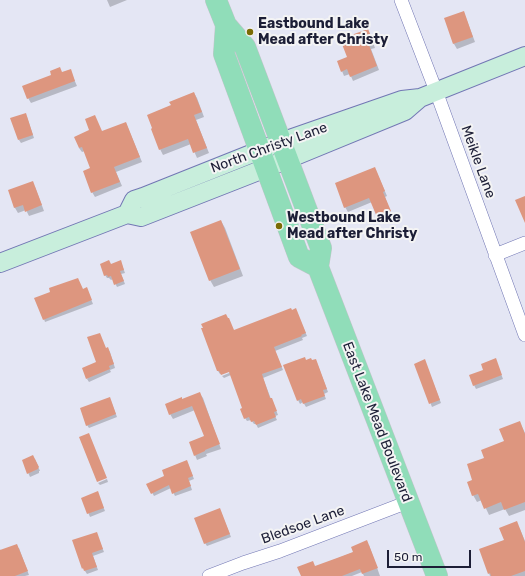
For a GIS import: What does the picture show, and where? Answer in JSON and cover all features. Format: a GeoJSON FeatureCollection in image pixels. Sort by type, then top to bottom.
{"type":"FeatureCollection","features":[{"type":"Feature","properties":{"kind":"main road","name":"East Lake Mead Boulevard"},"geometry":{"type":"LineString","coordinates":[[216,0],[226,25],[245,47],[321,248],[318,267],[436,576]]}},
{"type":"Feature","properties":{"kind":"main road","name":"East Lake Mead Boulevard"},"geometry":{"type":"LineString","coordinates":[[226,25],[224,54],[299,257],[318,267]]}},
{"type":"Feature","properties":{"kind":"street","name":"Meikle Lane"},"geometry":{"type":"LineString","coordinates":[[401,0],[428,94],[495,255],[525,335]]}},
{"type":"Feature","properties":{"kind":"street","name":"North Christy Lane"},"geometry":{"type":"LineString","coordinates":[[0,263],[127,214],[134,200],[263,159],[402,100],[428,94],[525,56]]}},
{"type":"Feature","properties":{"kind":"street"},"geometry":{"type":"LineString","coordinates":[[495,255],[525,243]]}},
{"type":"Feature","properties":{"kind":"street","name":"Bledsoe Lane"},"geometry":{"type":"LineString","coordinates":[[209,576],[280,552],[408,502]]}},
{"type":"Feature","properties":{"kind":"building"},"geometry":{"type":"Polygon","coordinates":[[[464,11],[473,37],[453,44],[444,18],[464,11]]]}},
{"type":"Feature","properties":{"kind":"building"},"geometry":{"type":"Polygon","coordinates":[[[368,29],[374,43],[369,45],[377,66],[350,77],[347,69],[341,72],[337,61],[347,57],[340,39],[368,29]]]}},
{"type":"Feature","properties":{"kind":"building"},"geometry":{"type":"Polygon","coordinates":[[[60,67],[62,72],[71,69],[75,81],[27,99],[22,86],[51,75],[50,71],[60,67]]]}},
{"type":"Feature","properties":{"kind":"building"},"geometry":{"type":"Polygon","coordinates":[[[194,92],[202,112],[194,115],[207,148],[193,153],[188,139],[159,150],[147,115],[171,105],[169,102],[194,92]]]}},
{"type":"Feature","properties":{"kind":"building"},"geometry":{"type":"Polygon","coordinates":[[[26,113],[33,135],[18,140],[10,118],[26,113]]]}},
{"type":"Feature","properties":{"kind":"building"},"geometry":{"type":"Polygon","coordinates":[[[95,115],[102,131],[126,122],[140,157],[114,167],[120,182],[91,193],[83,171],[90,168],[82,147],[79,148],[74,137],[89,130],[85,119],[95,115]]]}},
{"type":"Feature","properties":{"kind":"building"},"geometry":{"type":"Polygon","coordinates":[[[375,167],[391,211],[377,217],[369,198],[344,208],[335,183],[375,167]]]}},
{"type":"Feature","properties":{"kind":"building"},"geometry":{"type":"Polygon","coordinates":[[[33,181],[42,205],[25,212],[23,205],[14,208],[8,190],[33,181]]]}},
{"type":"Feature","properties":{"kind":"building"},"geometry":{"type":"Polygon","coordinates":[[[525,196],[525,223],[515,200],[525,196]]]}},
{"type":"Feature","properties":{"kind":"building"},"geometry":{"type":"Polygon","coordinates":[[[221,220],[240,269],[209,281],[190,232],[221,220]]]}},
{"type":"Feature","properties":{"kind":"building"},"geometry":{"type":"Polygon","coordinates":[[[109,260],[111,264],[121,260],[124,270],[120,271],[124,281],[114,285],[111,276],[104,276],[100,264],[109,260]]]}},
{"type":"Feature","properties":{"kind":"building"},"geometry":{"type":"Polygon","coordinates":[[[78,278],[83,289],[87,287],[92,300],[43,320],[34,298],[50,292],[49,288],[78,278]]]}},
{"type":"Feature","properties":{"kind":"building"},"geometry":{"type":"Polygon","coordinates":[[[291,308],[292,310],[296,308],[306,333],[274,347],[282,367],[262,374],[270,398],[272,398],[277,411],[274,412],[276,417],[256,425],[254,421],[251,422],[249,417],[244,419],[240,409],[242,408],[229,372],[221,375],[219,371],[217,371],[201,328],[203,328],[201,324],[226,314],[234,330],[291,308]]]}},
{"type":"Feature","properties":{"kind":"building"},"geometry":{"type":"Polygon","coordinates":[[[100,333],[106,348],[108,347],[114,364],[109,366],[110,369],[86,379],[82,368],[96,362],[87,337],[100,333]]]}},
{"type":"Feature","properties":{"kind":"building"},"geometry":{"type":"Polygon","coordinates":[[[305,357],[306,360],[311,358],[312,360],[316,359],[327,389],[323,390],[325,396],[303,404],[301,399],[297,401],[283,365],[305,357]]]}},
{"type":"Feature","properties":{"kind":"building"},"geometry":{"type":"Polygon","coordinates":[[[496,358],[502,375],[473,386],[469,375],[483,370],[481,364],[496,358]]]}},
{"type":"Feature","properties":{"kind":"building"},"geometry":{"type":"Polygon","coordinates":[[[425,359],[440,400],[429,404],[414,364],[425,359]]]}},
{"type":"Feature","properties":{"kind":"building"},"geometry":{"type":"Polygon","coordinates":[[[200,392],[220,444],[194,456],[189,442],[204,436],[192,406],[169,415],[165,404],[200,392]]]}},
{"type":"Feature","properties":{"kind":"building"},"geometry":{"type":"Polygon","coordinates":[[[110,397],[116,414],[86,426],[80,408],[110,397]]]}},
{"type":"Feature","properties":{"kind":"building"},"geometry":{"type":"Polygon","coordinates":[[[520,421],[525,434],[525,502],[504,510],[501,502],[484,509],[478,494],[472,496],[467,482],[472,480],[467,464],[484,458],[481,450],[504,441],[499,429],[520,421]]]}},
{"type":"Feature","properties":{"kind":"building"},"geometry":{"type":"Polygon","coordinates":[[[89,433],[107,478],[97,482],[79,437],[89,433]]]}},
{"type":"Feature","properties":{"kind":"building"},"geometry":{"type":"Polygon","coordinates":[[[33,455],[39,467],[38,469],[27,474],[22,460],[33,455]]]}},
{"type":"Feature","properties":{"kind":"building"},"geometry":{"type":"Polygon","coordinates":[[[187,460],[193,476],[188,478],[191,486],[172,494],[169,485],[151,494],[146,484],[164,476],[162,470],[187,460]]]}},
{"type":"Feature","properties":{"kind":"building"},"geometry":{"type":"Polygon","coordinates":[[[98,491],[104,508],[87,514],[81,498],[98,491]]]}},
{"type":"Feature","properties":{"kind":"building"},"geometry":{"type":"Polygon","coordinates":[[[220,508],[230,534],[204,544],[194,518],[220,508]]]}},
{"type":"Feature","properties":{"kind":"building"},"geometry":{"type":"Polygon","coordinates":[[[517,521],[525,542],[525,571],[511,576],[491,576],[490,573],[488,574],[479,549],[504,540],[499,528],[517,521]]]}},
{"type":"Feature","properties":{"kind":"building"},"geometry":{"type":"Polygon","coordinates":[[[97,532],[103,549],[92,553],[97,567],[84,571],[72,540],[97,532]]]}},
{"type":"Feature","properties":{"kind":"building"},"geometry":{"type":"Polygon","coordinates":[[[367,540],[378,568],[362,574],[360,569],[342,576],[301,576],[297,567],[313,561],[315,566],[353,552],[351,547],[367,540]]]}},
{"type":"Feature","properties":{"kind":"building"},"geometry":{"type":"Polygon","coordinates":[[[17,544],[28,571],[15,576],[0,576],[0,550],[17,544]]]}},
{"type":"Feature","properties":{"kind":"place","name":"Eastbound Lake Mead after Christy"},"geometry":{"type":"Point","coordinates":[250,32]}},
{"type":"Feature","properties":{"kind":"place","name":"Westbound Lake Mead after Christy"},"geometry":{"type":"Point","coordinates":[279,226]}}]}
